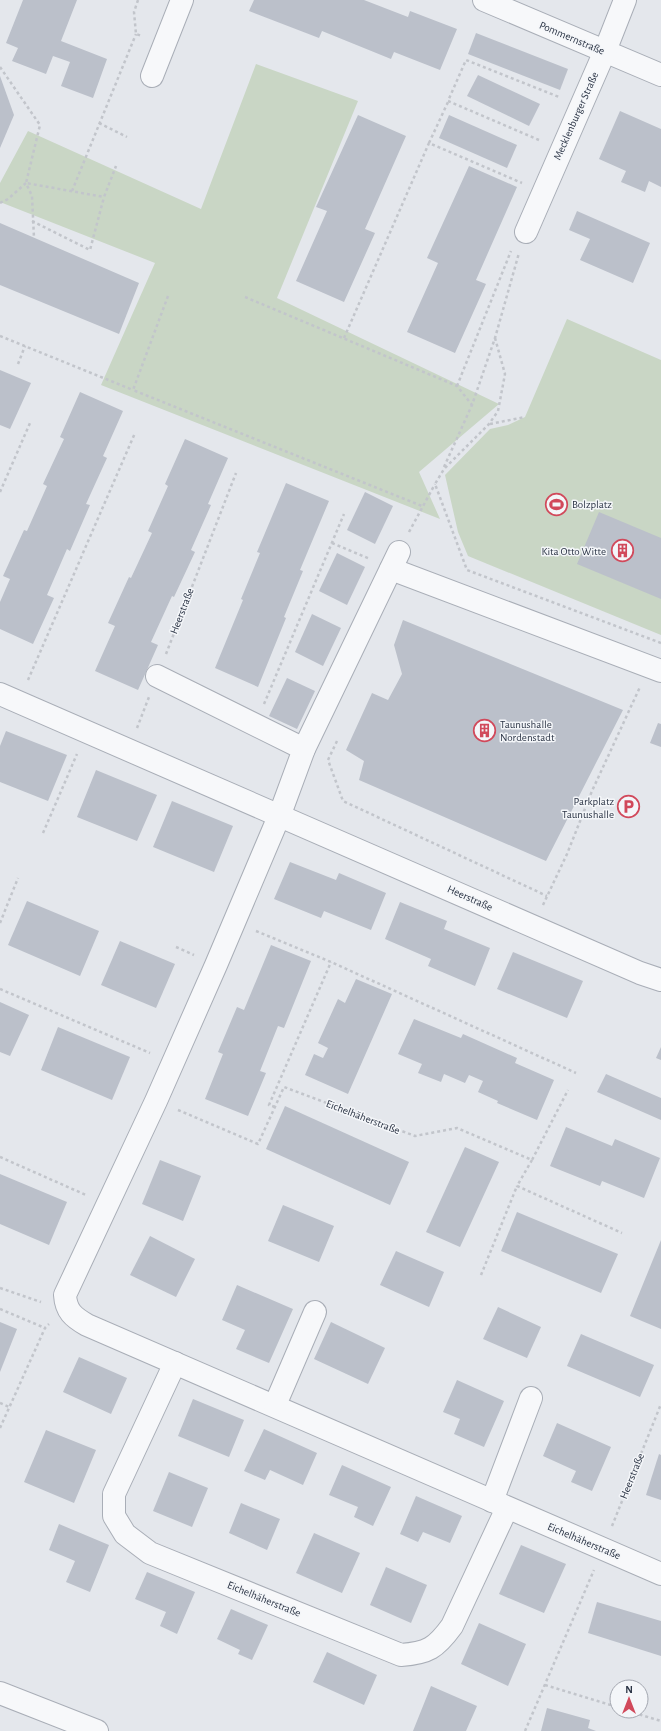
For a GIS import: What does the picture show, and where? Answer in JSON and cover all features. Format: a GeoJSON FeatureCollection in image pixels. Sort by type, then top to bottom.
{"type":"FeatureCollection","features":[{"type":"Feature","properties":{"kind":"street"},"geometry":{"type":"LineString","coordinates":[[152,76],[182,0]]}},
{"type":"Feature","properties":{"kind":"street","name":"Pommernstraße"},"geometry":{"type":"LineString","coordinates":[[484,0],[661,75]]}},
{"type":"Feature","properties":{"kind":"street","name":"Mecklenburger Straße"},"geometry":{"type":"LineString","coordinates":[[526,232],[605,51],[625,0]]}},
{"type":"Feature","properties":{"kind":"street"},"geometry":{"type":"LineString","coordinates":[[66,1306],[66,1295],[173,1063],[280,814],[304,749],[395,560],[655,669]]}},
{"type":"Feature","properties":{"kind":"street"},"geometry":{"type":"LineString","coordinates":[[157,676],[304,749]]}},
{"type":"Feature","properties":{"kind":"street","name":"Heerstraße"},"geometry":{"type":"LineString","coordinates":[[9,698],[280,814],[640,973],[661,980]]}},
{"type":"Feature","properties":{"kind":"street","name":"Eichelhäherstraße"},"geometry":{"type":"LineString","coordinates":[[66,1306],[73,1318],[87,1326],[275,1405],[661,1574]]}},
{"type":"Feature","properties":{"kind":"street"},"geometry":{"type":"LineString","coordinates":[[275,1405],[315,1312]]}},
{"type":"Feature","properties":{"kind":"street","name":"Eichelhäherstraße"},"geometry":{"type":"LineString","coordinates":[[175,1363],[114,1494],[114,1516],[125,1534],[150,1553],[401,1655],[420,1654],[440,1642],[452,1626],[499,1504],[531,1398]]}},
{"type":"Feature","properties":{"kind":"street"},"geometry":{"type":"LineString","coordinates":[[0,1693],[97,1731]]}},
{"type":"Feature","properties":{"kind":"path"},"geometry":{"type":"LineString","coordinates":[[72,192],[136,34],[134,12],[138,0]]}},
{"type":"Feature","properties":{"kind":"path"},"geometry":{"type":"LineString","coordinates":[[136,34],[165,44]]}},
{"type":"Feature","properties":{"kind":"path"},"geometry":{"type":"LineString","coordinates":[[344,338],[466,60],[581,106]]}},
{"type":"Feature","properties":{"kind":"path"},"geometry":{"type":"LineString","coordinates":[[0,67],[40,125],[26,183],[8,199],[0,203]]}},
{"type":"Feature","properties":{"kind":"path"},"geometry":{"type":"LineString","coordinates":[[448,102],[562,150]]}},
{"type":"Feature","properties":{"kind":"path"},"geometry":{"type":"LineString","coordinates":[[99,123],[127,137]]}},
{"type":"Feature","properties":{"kind":"path"},"geometry":{"type":"LineString","coordinates":[[429,143],[543,192]]}},
{"type":"Feature","properties":{"kind":"path"},"geometry":{"type":"LineString","coordinates":[[32,220],[90,250],[104,197],[116,166]]}},
{"type":"Feature","properties":{"kind":"path"},"geometry":{"type":"LineString","coordinates":[[26,183],[104,197]]}},
{"type":"Feature","properties":{"kind":"path"},"geometry":{"type":"LineString","coordinates":[[26,183],[32,196],[34,238]]}},
{"type":"Feature","properties":{"kind":"path"},"geometry":{"type":"LineString","coordinates":[[457,386],[514,245],[526,232]]}},
{"type":"Feature","properties":{"kind":"path"},"geometry":{"type":"LineString","coordinates":[[332,543],[395,560],[422,506],[444,469],[472,405],[495,338],[526,232]]}},
{"type":"Feature","properties":{"kind":"path"},"geometry":{"type":"LineString","coordinates":[[133,390],[168,296]]}},
{"type":"Feature","properties":{"kind":"path"},"geometry":{"type":"LineString","coordinates":[[245,298],[457,386],[472,405]]}},
{"type":"Feature","properties":{"kind":"path"},"geometry":{"type":"LineString","coordinates":[[0,336],[422,506]]}},
{"type":"Feature","properties":{"kind":"path"},"geometry":{"type":"LineString","coordinates":[[444,469],[489,424],[498,411],[505,374],[495,338]]}},
{"type":"Feature","properties":{"kind":"path"},"geometry":{"type":"LineString","coordinates":[[18,364],[25,346]]}},
{"type":"Feature","properties":{"kind":"path"},"geometry":{"type":"LineString","coordinates":[[489,424],[525,417]]}},
{"type":"Feature","properties":{"kind":"path"},"geometry":{"type":"LineString","coordinates":[[0,492],[30,423]]}},
{"type":"Feature","properties":{"kind":"path"},"geometry":{"type":"LineString","coordinates":[[9,698],[135,432]]}},
{"type":"Feature","properties":{"kind":"path","name":"Heerstraße"},"geometry":{"type":"LineString","coordinates":[[128,749],[236,473]]}},
{"type":"Feature","properties":{"kind":"path"},"geometry":{"type":"LineString","coordinates":[[435,484],[467,570],[661,643]]}},
{"type":"Feature","properties":{"kind":"path"},"geometry":{"type":"LineString","coordinates":[[255,726],[344,514]]}},
{"type":"Feature","properties":{"kind":"path"},"geometry":{"type":"LineString","coordinates":[[534,926],[567,854],[592,791],[655,669]]}},
{"type":"Feature","properties":{"kind":"path"},"geometry":{"type":"LineString","coordinates":[[43,833],[87,731]]}},
{"type":"Feature","properties":{"kind":"path"},"geometry":{"type":"LineString","coordinates":[[338,739],[328,760],[343,800],[547,896]]}},
{"type":"Feature","properties":{"kind":"path"},"geometry":{"type":"LineString","coordinates":[[0,923],[18,878]]}},
{"type":"Feature","properties":{"kind":"path"},"geometry":{"type":"LineString","coordinates":[[234,922],[331,962],[576,1073]]}},
{"type":"Feature","properties":{"kind":"path"},"geometry":{"type":"LineString","coordinates":[[275,1107],[269,1105],[331,962]]}},
{"type":"Feature","properties":{"kind":"path"},"geometry":{"type":"LineString","coordinates":[[0,989],[173,1063]]}},
{"type":"Feature","properties":{"kind":"path","name":"Eichelhäherstraße"},"geometry":{"type":"LineString","coordinates":[[156,1101],[258,1144],[284,1087],[415,1136],[457,1128],[532,1160]]}},
{"type":"Feature","properties":{"kind":"path"},"geometry":{"type":"LineString","coordinates":[[480,1275],[516,1186],[532,1160],[568,1090]]}},
{"type":"Feature","properties":{"kind":"path"},"geometry":{"type":"LineString","coordinates":[[0,1158],[108,1204]]}},
{"type":"Feature","properties":{"kind":"path"},"geometry":{"type":"LineString","coordinates":[[516,1186],[622,1233]]}},
{"type":"Feature","properties":{"kind":"path"},"geometry":{"type":"LineString","coordinates":[[0,1288],[41,1302],[66,1306]]}},
{"type":"Feature","properties":{"kind":"path"},"geometry":{"type":"LineString","coordinates":[[0,1428],[45,1328],[66,1306]]}},
{"type":"Feature","properties":{"kind":"path"},"geometry":{"type":"LineString","coordinates":[[0,1309],[45,1328]]}},
{"type":"Feature","properties":{"kind":"path"},"geometry":{"type":"LineString","coordinates":[[0,1403],[9,1407]]}},
{"type":"Feature","properties":{"kind":"path","name":"Heerstraße"},"geometry":{"type":"LineString","coordinates":[[525,1731],[546,1685],[603,1548],[661,1404]]}},
{"type":"Feature","properties":{"kind":"path"},"geometry":{"type":"LineString","coordinates":[[546,1685],[609,1705]]}},
{"type":"Feature","properties":{"kind":"path"},"geometry":{"type":"LineString","coordinates":[[649,1717],[661,1721]]}},
{"type":"Feature","properties":{"kind":"green space"},"geometry":{"type":"Polygon","coordinates":[[[256,64],[358,101],[277,298],[499,404],[419,472],[440,519],[101,385],[155,263],[0,202],[0,183],[28,131],[201,209],[256,64]]]}},
{"type":"Feature","properties":{"kind":"green space","name":"Bolzplatz"},"geometry":{"type":"Polygon","coordinates":[[[567,319],[661,360],[661,635],[468,556],[458,532],[445,475],[490,429],[508,425],[525,417],[567,319]]]}},
{"type":"Feature","properties":{"kind":"building"},"geometry":{"type":"Polygon","coordinates":[[[23,0],[77,0],[61,41],[107,59],[93,98],[61,86],[70,62],[53,56],[46,74],[12,61],[18,48],[6,43],[23,0]]]}},
{"type":"Feature","properties":{"kind":"building"},"geometry":{"type":"Polygon","coordinates":[[[254,0],[364,0],[408,17],[410,11],[457,29],[440,70],[394,52],[391,59],[322,31],[319,38],[249,11],[254,0]]]}},
{"type":"Feature","properties":{"kind":"building"},"geometry":{"type":"Polygon","coordinates":[[[476,33],[568,69],[560,90],[468,54],[476,33]]]}},
{"type":"Feature","properties":{"kind":"building"},"geometry":{"type":"Polygon","coordinates":[[[478,75],[540,104],[529,126],[467,96],[478,75]]]}},
{"type":"Feature","properties":{"kind":"building"},"geometry":{"type":"Polygon","coordinates":[[[0,76],[14,115],[0,148],[0,76]]]}},
{"type":"Feature","properties":{"kind":"building"},"geometry":{"type":"Polygon","coordinates":[[[620,111],[661,129],[661,187],[649,181],[645,192],[621,182],[626,171],[599,159],[620,111]]]}},
{"type":"Feature","properties":{"kind":"building"},"geometry":{"type":"Polygon","coordinates":[[[358,115],[406,136],[365,229],[375,233],[344,302],[296,281],[327,211],[316,207],[358,115]]]}},
{"type":"Feature","properties":{"kind":"building"},"geometry":{"type":"Polygon","coordinates":[[[449,115],[517,145],[507,168],[439,138],[449,115]]]}},
{"type":"Feature","properties":{"kind":"building"},"geometry":{"type":"Polygon","coordinates":[[[469,166],[517,187],[476,280],[486,284],[455,353],[407,332],[438,263],[427,258],[469,166]]]}},
{"type":"Feature","properties":{"kind":"building"},"geometry":{"type":"Polygon","coordinates":[[[577,211],[650,243],[633,283],[580,260],[590,239],[569,230],[577,211]]]}},
{"type":"Feature","properties":{"kind":"building"},"geometry":{"type":"Polygon","coordinates":[[[0,223],[139,283],[119,334],[0,285],[0,223]]]}},
{"type":"Feature","properties":{"kind":"building"},"geometry":{"type":"Polygon","coordinates":[[[0,370],[31,383],[10,429],[0,425],[0,370]]]}},
{"type":"Feature","properties":{"kind":"building"},"geometry":{"type":"Polygon","coordinates":[[[80,392],[123,411],[103,456],[107,458],[86,504],[90,505],[70,551],[67,549],[47,595],[54,598],[33,644],[0,629],[0,602],[10,579],[3,576],[24,530],[27,531],[47,486],[43,484],[64,439],[60,437],[80,392]]]}},
{"type":"Feature","properties":{"kind":"building"},"geometry":{"type":"Polygon","coordinates":[[[185,439],[228,458],[208,504],[211,505],[191,550],[195,552],[174,597],[172,596],[151,642],[158,645],[138,690],[95,671],[115,626],[108,623],[129,577],[131,578],[152,533],[148,531],[168,486],[165,484],[185,439]]]}},
{"type":"Feature","properties":{"kind":"building"},"geometry":{"type":"Polygon","coordinates":[[[286,483],[329,501],[300,570],[303,571],[258,687],[215,668],[243,600],[241,599],[260,553],[257,552],[286,483]]]}},
{"type":"Feature","properties":{"kind":"building"},"geometry":{"type":"Polygon","coordinates":[[[365,492],[393,506],[375,544],[347,530],[365,492]]]}},
{"type":"Feature","properties":{"kind":"building","name":"Kita Otto Witte"},"geometry":{"type":"Polygon","coordinates":[[[599,512],[661,538],[661,599],[577,564],[599,512]]]}},
{"type":"Feature","properties":{"kind":"building"},"geometry":{"type":"Polygon","coordinates":[[[337,553],[365,567],[347,605],[319,591],[337,553]]]}},
{"type":"Feature","properties":{"kind":"building"},"geometry":{"type":"Polygon","coordinates":[[[312,614],[341,628],[323,666],[295,652],[312,614]]]}},
{"type":"Feature","properties":{"kind":"building","name":"Taunushalle Nordenstadt"},"geometry":{"type":"Polygon","coordinates":[[[403,620],[623,710],[546,861],[359,780],[364,761],[346,750],[372,693],[388,700],[402,674],[394,645],[403,620]]]}},
{"type":"Feature","properties":{"kind":"building"},"geometry":{"type":"Polygon","coordinates":[[[287,678],[315,691],[297,729],[269,716],[287,678]]]}},
{"type":"Feature","properties":{"kind":"building"},"geometry":{"type":"Polygon","coordinates":[[[658,723],[661,724],[661,747],[650,743],[658,723]]]}},
{"type":"Feature","properties":{"kind":"building"},"geometry":{"type":"Polygon","coordinates":[[[6,731],[67,755],[48,801],[0,782],[0,746],[6,731]]]}},
{"type":"Feature","properties":{"kind":"building"},"geometry":{"type":"Polygon","coordinates":[[[96,770],[157,795],[137,841],[77,817],[96,770]]]}},
{"type":"Feature","properties":{"kind":"building"},"geometry":{"type":"Polygon","coordinates":[[[172,801],[233,826],[214,872],[153,847],[172,801]]]}},
{"type":"Feature","properties":{"kind":"building"},"geometry":{"type":"Polygon","coordinates":[[[290,862],[336,880],[339,873],[386,893],[371,930],[324,911],[321,918],[274,899],[290,862]]]}},
{"type":"Feature","properties":{"kind":"building"},"geometry":{"type":"Polygon","coordinates":[[[27,901],[99,931],[80,976],[8,945],[27,901]]]}},
{"type":"Feature","properties":{"kind":"building"},"geometry":{"type":"Polygon","coordinates":[[[400,902],[447,921],[444,929],[490,948],[475,986],[428,966],[431,959],[385,939],[400,902]]]}},
{"type":"Feature","properties":{"kind":"building"},"geometry":{"type":"Polygon","coordinates":[[[120,941],[175,964],[156,1008],[101,985],[120,941]]]}},
{"type":"Feature","properties":{"kind":"building"},"geometry":{"type":"Polygon","coordinates":[[[271,945],[311,961],[284,1028],[278,1026],[260,1071],[266,1073],[248,1116],[205,1099],[223,1054],[218,1052],[237,1007],[244,1010],[271,945]]]}},
{"type":"Feature","properties":{"kind":"building"},"geometry":{"type":"Polygon","coordinates":[[[513,952],[583,981],[567,1018],[497,989],[513,952]]]}},
{"type":"Feature","properties":{"kind":"building"},"geometry":{"type":"Polygon","coordinates":[[[356,979],[392,994],[348,1094],[305,1075],[314,1054],[323,1058],[328,1048],[318,1043],[338,999],[345,1003],[356,979]]]}},
{"type":"Feature","properties":{"kind":"building"},"geometry":{"type":"Polygon","coordinates":[[[0,1002],[29,1015],[10,1056],[0,1052],[0,1002]]]}},
{"type":"Feature","properties":{"kind":"building"},"geometry":{"type":"Polygon","coordinates":[[[414,1019],[461,1038],[463,1034],[517,1058],[515,1063],[554,1080],[537,1120],[497,1103],[498,1101],[478,1092],[483,1081],[469,1075],[465,1083],[444,1074],[441,1082],[418,1073],[422,1064],[398,1054],[414,1019]]]}},
{"type":"Feature","properties":{"kind":"building"},"geometry":{"type":"Polygon","coordinates":[[[58,1027],[130,1057],[112,1100],[41,1070],[58,1027]]]}},
{"type":"Feature","properties":{"kind":"building"},"geometry":{"type":"Polygon","coordinates":[[[661,1047],[661,1060],[656,1058],[661,1047]]]}},
{"type":"Feature","properties":{"kind":"building"},"geometry":{"type":"Polygon","coordinates":[[[606,1074],[661,1098],[661,1120],[597,1092],[606,1074]]]}},
{"type":"Feature","properties":{"kind":"building"},"geometry":{"type":"Polygon","coordinates":[[[285,1106],[409,1162],[390,1205],[266,1149],[285,1106]]]}},
{"type":"Feature","properties":{"kind":"building"},"geometry":{"type":"Polygon","coordinates":[[[566,1127],[612,1146],[615,1139],[660,1158],[644,1198],[602,1181],[600,1186],[550,1166],[566,1127]]]}},
{"type":"Feature","properties":{"kind":"building"},"geometry":{"type":"Polygon","coordinates":[[[465,1147],[499,1162],[460,1247],[426,1232],[465,1147]]]}},
{"type":"Feature","properties":{"kind":"building"},"geometry":{"type":"Polygon","coordinates":[[[160,1160],[201,1176],[183,1221],[142,1204],[160,1160]]]}},
{"type":"Feature","properties":{"kind":"building"},"geometry":{"type":"Polygon","coordinates":[[[0,1174],[67,1202],[49,1245],[0,1224],[0,1174]]]}},
{"type":"Feature","properties":{"kind":"building"},"geometry":{"type":"Polygon","coordinates":[[[283,1205],[334,1226],[319,1262],[268,1241],[283,1205]]]}},
{"type":"Feature","properties":{"kind":"building"},"geometry":{"type":"Polygon","coordinates":[[[517,1212],[618,1254],[601,1293],[501,1251],[517,1212]]]}},
{"type":"Feature","properties":{"kind":"building"},"geometry":{"type":"Polygon","coordinates":[[[150,1236],[195,1259],[176,1297],[130,1275],[150,1236]]]}},
{"type":"Feature","properties":{"kind":"building"},"geometry":{"type":"Polygon","coordinates":[[[661,1240],[661,1329],[630,1316],[661,1240]]]}},
{"type":"Feature","properties":{"kind":"building"},"geometry":{"type":"Polygon","coordinates":[[[396,1251],[444,1272],[429,1307],[380,1285],[396,1251]]]}},
{"type":"Feature","properties":{"kind":"building"},"geometry":{"type":"Polygon","coordinates":[[[237,1285],[293,1309],[269,1363],[236,1349],[245,1330],[222,1320],[237,1285]]]}},
{"type":"Feature","properties":{"kind":"building"},"geometry":{"type":"Polygon","coordinates":[[[498,1307],[541,1327],[527,1358],[483,1339],[498,1307]]]}},
{"type":"Feature","properties":{"kind":"building"},"geometry":{"type":"Polygon","coordinates":[[[0,1322],[17,1329],[0,1372],[0,1322]]]}},
{"type":"Feature","properties":{"kind":"building"},"geometry":{"type":"Polygon","coordinates":[[[331,1322],[385,1348],[368,1384],[314,1359],[331,1322]]]}},
{"type":"Feature","properties":{"kind":"building"},"geometry":{"type":"Polygon","coordinates":[[[581,1334],[654,1365],[640,1397],[567,1366],[581,1334]]]}},
{"type":"Feature","properties":{"kind":"building"},"geometry":{"type":"Polygon","coordinates":[[[79,1357],[127,1378],[111,1414],[63,1392],[79,1357]]]}},
{"type":"Feature","properties":{"kind":"building"},"geometry":{"type":"Polygon","coordinates":[[[457,1380],[504,1401],[484,1447],[454,1434],[460,1419],[443,1412],[457,1380]]]}},
{"type":"Feature","properties":{"kind":"building"},"geometry":{"type":"Polygon","coordinates":[[[193,1399],[244,1420],[229,1457],[178,1436],[193,1399]]]}},
{"type":"Feature","properties":{"kind":"building"},"geometry":{"type":"Polygon","coordinates":[[[557,1423],[611,1447],[592,1491],[571,1482],[576,1471],[543,1456],[557,1423]]]}},
{"type":"Feature","properties":{"kind":"building"},"geometry":{"type":"Polygon","coordinates":[[[264,1429],[317,1453],[303,1485],[270,1470],[265,1480],[244,1471],[264,1429]]]}},
{"type":"Feature","properties":{"kind":"building"},"geometry":{"type":"Polygon","coordinates":[[[46,1430],[96,1450],[74,1503],[24,1482],[46,1430]]]}},
{"type":"Feature","properties":{"kind":"building"},"geometry":{"type":"Polygon","coordinates":[[[659,1454],[661,1455],[661,1500],[646,1495],[659,1454]]]}},
{"type":"Feature","properties":{"kind":"building"},"geometry":{"type":"Polygon","coordinates":[[[342,1465],[391,1487],[373,1526],[354,1517],[358,1507],[329,1495],[342,1465]]]}},
{"type":"Feature","properties":{"kind":"building"},"geometry":{"type":"Polygon","coordinates":[[[169,1472],[208,1488],[192,1527],[153,1511],[169,1472]]]}},
{"type":"Feature","properties":{"kind":"building"},"geometry":{"type":"Polygon","coordinates":[[[416,1496],[462,1516],[450,1543],[423,1532],[418,1542],[400,1534],[416,1496]]]}},
{"type":"Feature","properties":{"kind":"building"},"geometry":{"type":"Polygon","coordinates":[[[241,1503],[280,1519],[267,1550],[229,1533],[241,1503]]]}},
{"type":"Feature","properties":{"kind":"building"},"geometry":{"type":"Polygon","coordinates":[[[59,1524],[109,1545],[90,1592],[66,1582],[75,1561],[49,1550],[59,1524]]]}},
{"type":"Feature","properties":{"kind":"building"},"geometry":{"type":"Polygon","coordinates":[[[314,1533],[360,1553],[342,1593],[296,1573],[314,1533]]]}},
{"type":"Feature","properties":{"kind":"building"},"geometry":{"type":"Polygon","coordinates":[[[521,1545],[566,1564],[544,1613],[499,1594],[521,1545]]]}},
{"type":"Feature","properties":{"kind":"building"},"geometry":{"type":"Polygon","coordinates":[[[386,1567],[427,1585],[411,1623],[370,1605],[386,1567]]]}},
{"type":"Feature","properties":{"kind":"building"},"geometry":{"type":"Polygon","coordinates":[[[147,1572],[195,1592],[177,1634],[160,1626],[166,1612],[135,1599],[147,1572]]]}},
{"type":"Feature","properties":{"kind":"building"},"geometry":{"type":"Polygon","coordinates":[[[597,1602],[661,1621],[661,1656],[588,1633],[597,1602]]]}},
{"type":"Feature","properties":{"kind":"building"},"geometry":{"type":"Polygon","coordinates":[[[231,1609],[268,1625],[252,1660],[238,1654],[240,1650],[217,1639],[231,1609]]]}},
{"type":"Feature","properties":{"kind":"building"},"geometry":{"type":"Polygon","coordinates":[[[479,1623],[526,1644],[508,1686],[461,1664],[479,1623]]]}},
{"type":"Feature","properties":{"kind":"building"},"geometry":{"type":"Polygon","coordinates":[[[327,1652],[377,1675],[364,1705],[313,1682],[327,1652]]]}},
{"type":"Feature","properties":{"kind":"building"},"geometry":{"type":"Polygon","coordinates":[[[431,1686],[477,1706],[466,1731],[413,1731],[431,1686]]]}},
{"type":"Feature","properties":{"kind":"building"},"geometry":{"type":"Polygon","coordinates":[[[547,1708],[590,1720],[588,1728],[596,1731],[541,1731],[547,1708]]]}},
{"type":"Feature","properties":{"kind":"place","name":"Bolzplatz"},"geometry":{"type":"Point","coordinates":[556,504]}},
{"type":"Feature","properties":{"kind":"place","name":"Kita Otto Witte"},"geometry":{"type":"Point","coordinates":[622,551]}},
{"type":"Feature","properties":{"kind":"place","name":"Taunushalle Nordenstadt"},"geometry":{"type":"Point","coordinates":[484,730]}},
{"type":"Feature","properties":{"kind":"place","name":"Parkplatz Taunushalle"},"geometry":{"type":"Point","coordinates":[629,807]}}]}
